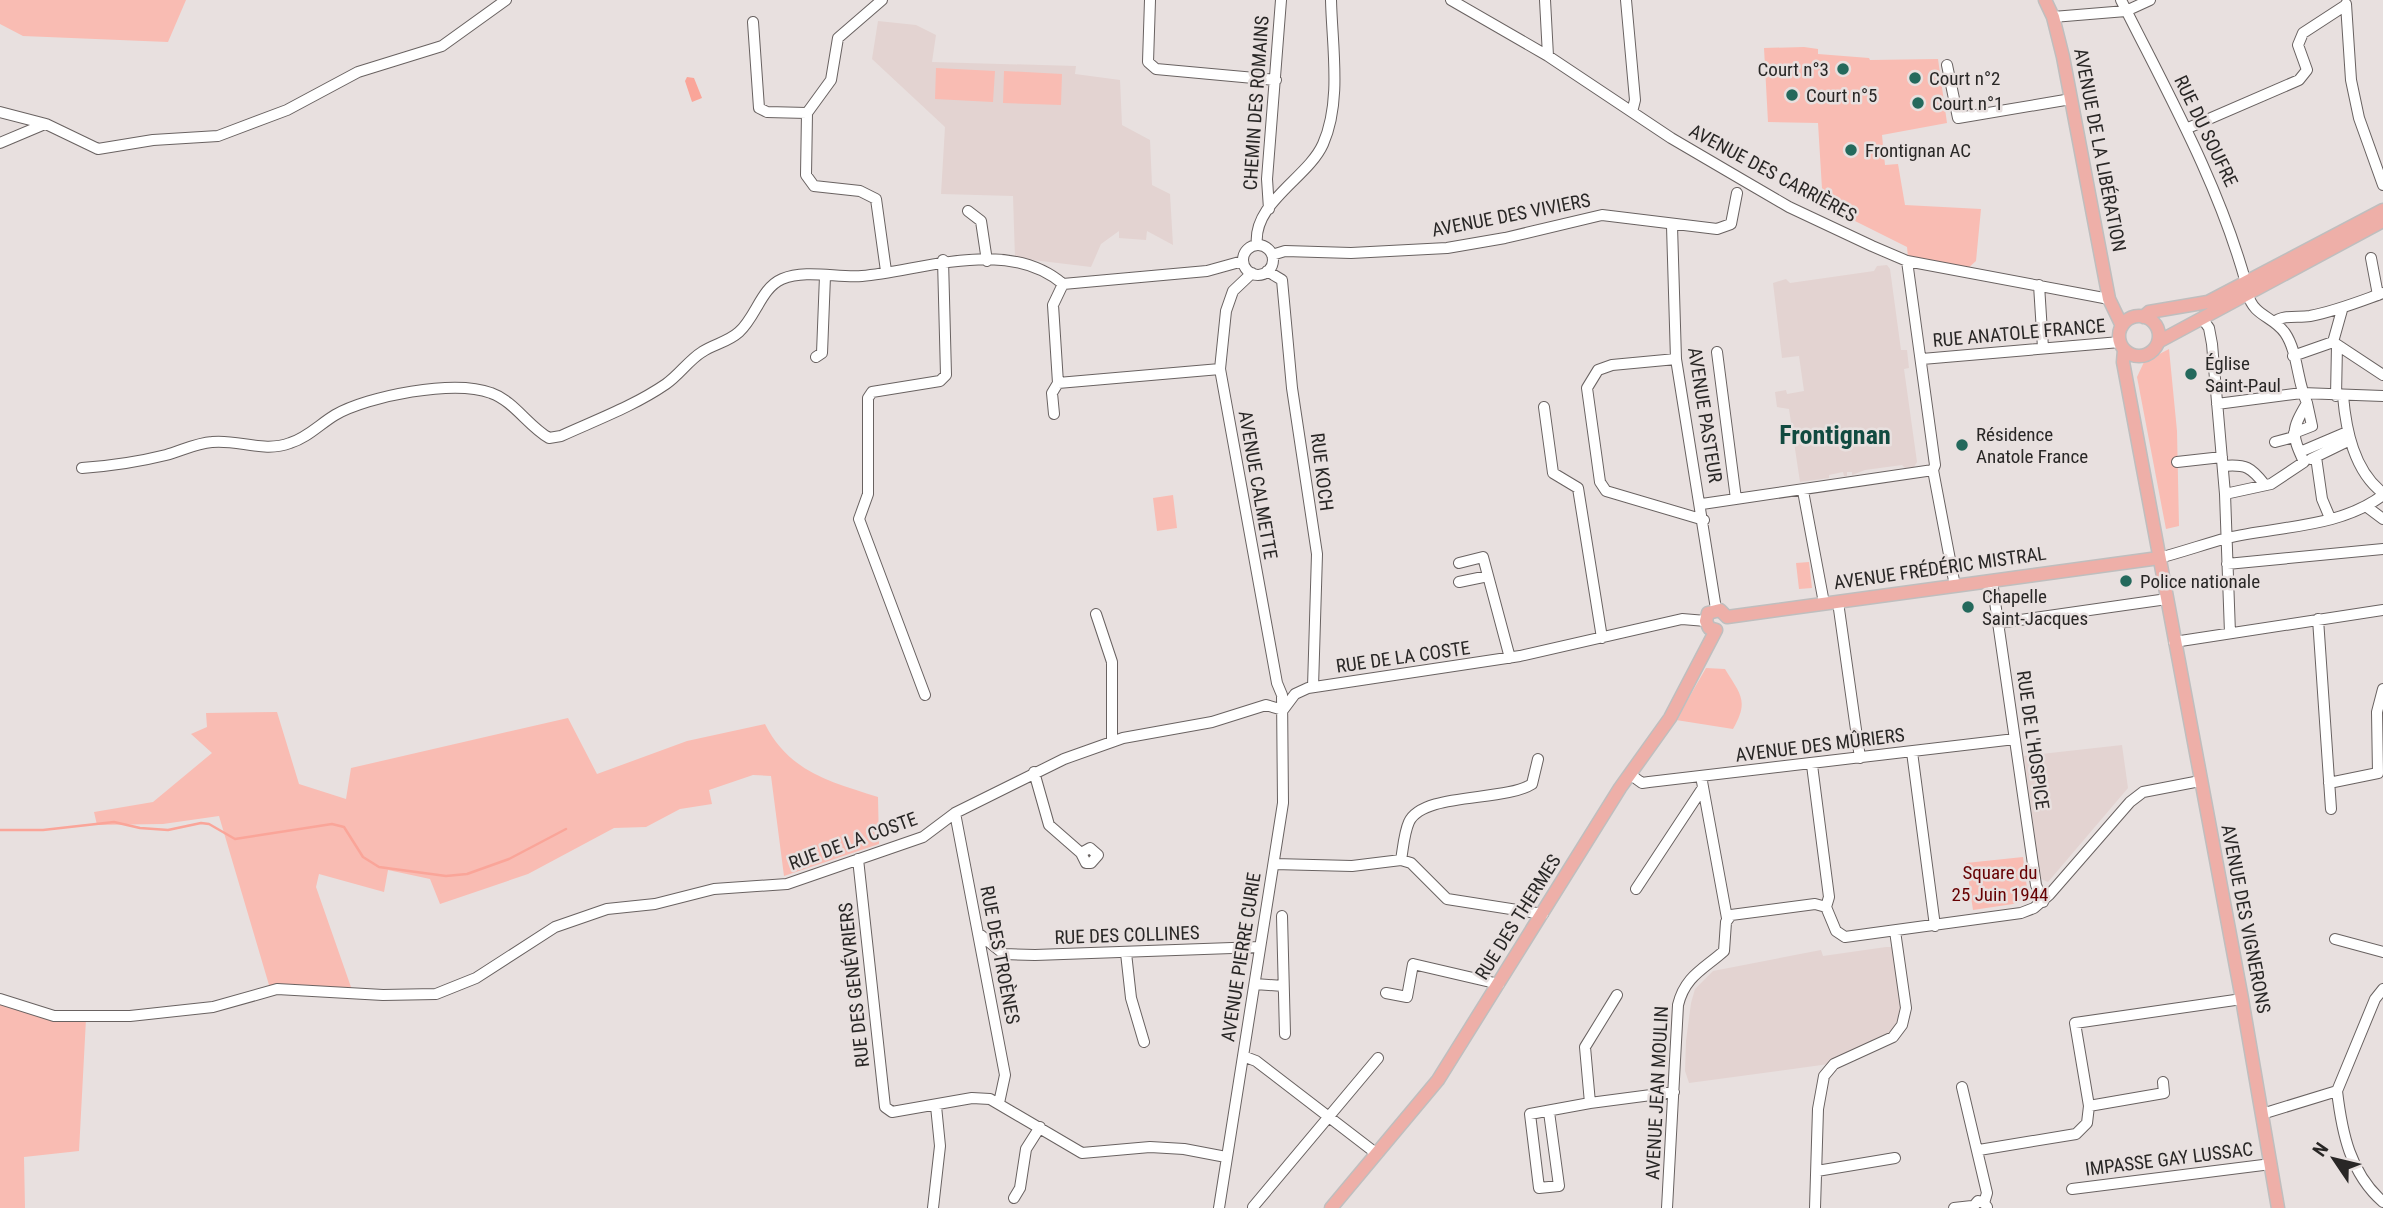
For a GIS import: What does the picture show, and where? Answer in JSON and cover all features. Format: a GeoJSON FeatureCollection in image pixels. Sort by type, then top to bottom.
{"type":"FeatureCollection","features":[{"type":"Feature","properties":{"kind":"main road","name":"AVENUE DE LA LIBÉRATION"},"geometry":{"type":"LineString","coordinates":[[2045,0],[2053,17],[2112,303],[2122,326]]}},
{"type":"Feature","properties":{"kind":"main road"},"geometry":{"type":"LineString","coordinates":[[2128,384],[2142,356],[2152,351],[2158,342],[2247,289],[2382,221]]}},
{"type":"Feature","properties":{"kind":"main road"},"geometry":{"type":"LineString","coordinates":[[2142,356],[2122,346],[2122,326],[2149,312],[2208,302],[2247,289]]}},
{"type":"Feature","properties":{"kind":"main road"},"geometry":{"type":"LineString","coordinates":[[2112,303],[2158,329],[2158,342]]}},
{"type":"Feature","properties":{"kind":"main road"},"geometry":{"type":"LineString","coordinates":[[2190,305],[2202,318]]}},
{"type":"Feature","properties":{"kind":"main road","name":"AVENUE DES VIGNERONS"},"geometry":{"type":"LineString","coordinates":[[2122,346],[2174,642],[2242,999],[2271,1164],[2275,1206]]}},
{"type":"Feature","properties":{"kind":"main road","name":"AVENUE FRÉDÉRIC MISTRAL"},"geometry":{"type":"LineString","coordinates":[[1722,613],[1838,602],[2159,558]]}},
{"type":"Feature","properties":{"kind":"main road"},"geometry":{"type":"LineString","coordinates":[[1708,613],[1722,613],[1726,624],[1716,631],[1709,628],[1706,621],[1708,613]]}},
{"type":"Feature","properties":{"kind":"main road","name":"RUE DES THERMES"},"geometry":{"type":"LineString","coordinates":[[1331,1208],[1438,1080],[1670,718],[1716,631]]}},
{"type":"Feature","properties":{"kind":"street"},"geometry":{"type":"LineString","coordinates":[[0,112],[46,124],[98,149],[153,140],[218,136],[287,110],[358,72],[442,46],[506,0]]}},
{"type":"Feature","properties":{"kind":"street"},"geometry":{"type":"LineString","coordinates":[[882,0],[838,38],[831,80],[807,113],[806,175],[814,186],[860,191],[876,199],[886,271]]}},
{"type":"Feature","properties":{"kind":"street"},"geometry":{"type":"LineString","coordinates":[[1150,0],[1148,62],[1156,69],[1276,80]]}},
{"type":"Feature","properties":{"kind":"street","name":"CHEMIN DES ROMAINS"},"geometry":{"type":"LineString","coordinates":[[1269,209],[1268,179],[1281,0]]}},
{"type":"Feature","properties":{"kind":"street"},"geometry":{"type":"LineString","coordinates":[[1257,245],[1259,226],[1269,209],[1311,163],[1328,129],[1333,110],[1331,0]]}},
{"type":"Feature","properties":{"kind":"street","name":"AVENUE DES CARRIÈRES"},"geometry":{"type":"LineString","coordinates":[[1451,0],[1548,56],[1632,112],[1790,207],[1907,261],[2039,285],[2112,303]]}},
{"type":"Feature","properties":{"kind":"street"},"geometry":{"type":"LineString","coordinates":[[1545,0],[1548,56]]}},
{"type":"Feature","properties":{"kind":"street"},"geometry":{"type":"LineString","coordinates":[[1626,0],[1635,100],[1632,112]]}},
{"type":"Feature","properties":{"kind":"street","name":"RUE DU SOUFRE"},"geometry":{"type":"LineString","coordinates":[[2121,0],[2188,128],[2224,211],[2247,289]]}},
{"type":"Feature","properties":{"kind":"street"},"geometry":{"type":"LineString","coordinates":[[2053,17],[2126,11],[2150,0]]}},
{"type":"Feature","properties":{"kind":"street"},"geometry":{"type":"LineString","coordinates":[[2188,128],[2299,80],[2307,70],[2298,45],[2303,33],[2345,3]]}},
{"type":"Feature","properties":{"kind":"street"},"geometry":{"type":"LineString","coordinates":[[2345,3],[2351,80],[2359,118],[2383,185]]}},
{"type":"Feature","properties":{"kind":"street"},"geometry":{"type":"LineString","coordinates":[[753,22],[759,108],[767,112],[807,113]]}},
{"type":"Feature","properties":{"kind":"street"},"geometry":{"type":"LineString","coordinates":[[1947,65],[1958,118],[2071,99]]}},
{"type":"Feature","properties":{"kind":"street"},"geometry":{"type":"LineString","coordinates":[[0,142],[46,124]]}},
{"type":"Feature","properties":{"kind":"street","name":"AVENUE DES VIVIERS"},"geometry":{"type":"LineString","coordinates":[[1272,255],[1285,251],[1351,253],[1447,248],[1505,238],[1602,215],[1672,226],[1717,229],[1731,224],[1737,193]]}},
{"type":"Feature","properties":{"kind":"street"},"geometry":{"type":"LineString","coordinates":[[968,211],[981,220],[987,261]]}},
{"type":"Feature","properties":{"kind":"street","name":"AVENUE PASTEUR"},"geometry":{"type":"LineString","coordinates":[[1672,226],[1676,359],[1722,613]]}},
{"type":"Feature","properties":{"kind":"street"},"geometry":{"type":"LineString","coordinates":[[1257,245],[1269,249],[1272,255],[1272,264],[1267,271],[1252,273],[1243,261],[1245,252],[1257,245]]}},
{"type":"Feature","properties":{"kind":"street"},"geometry":{"type":"LineString","coordinates":[[2274,322],[2279,317],[2311,316],[2329,309],[2342,310],[2381,294],[2371,258]]}},
{"type":"Feature","properties":{"kind":"street"},"geometry":{"type":"LineString","coordinates":[[925,695],[859,519],[868,494],[868,398],[872,392],[940,381],[946,375],[943,260]]}},
{"type":"Feature","properties":{"kind":"street"},"geometry":{"type":"LineString","coordinates":[[82,468],[166,455],[208,442],[232,440],[270,448],[291,443],[353,407],[425,390],[490,393],[510,405],[549,438],[561,436],[643,398],[668,383],[702,351],[726,342],[748,323],[774,284],[794,276],[862,276],[943,260],[987,261],[1036,266],[1046,270],[1063,284],[1207,271],[1243,261]]}},
{"type":"Feature","properties":{"kind":"street"},"geometry":{"type":"LineString","coordinates":[[1907,261],[1922,359],[1935,465],[1933,471],[1955,586]]}},
{"type":"Feature","properties":{"kind":"street","name":"RUE KOCH"},"geometry":{"type":"LineString","coordinates":[[1267,271],[1282,280],[1292,388],[1317,554],[1313,687]]}},
{"type":"Feature","properties":{"kind":"street","name":"AVENUE CALMETTE"},"geometry":{"type":"LineString","coordinates":[[1252,273],[1233,292],[1226,311],[1220,369],[1283,709]]}},
{"type":"Feature","properties":{"kind":"street"},"geometry":{"type":"LineString","coordinates":[[816,357],[822,353],[825,276]]}},
{"type":"Feature","properties":{"kind":"street"},"geometry":{"type":"LineString","coordinates":[[1054,414],[1052,393],[1058,383],[1053,305],[1063,284]]}},
{"type":"Feature","properties":{"kind":"street"},"geometry":{"type":"LineString","coordinates":[[2039,285],[2043,348]]}},
{"type":"Feature","properties":{"kind":"street"},"geometry":{"type":"LineString","coordinates":[[2247,289],[2254,310],[2274,322],[2286,334],[2312,426],[2275,442]]}},
{"type":"Feature","properties":{"kind":"street"},"geometry":{"type":"LineString","coordinates":[[2159,558],[2227,538],[2294,528],[2330,518],[2367,507],[2383,494],[2358,460],[2339,396],[2335,343],[2342,310]]}},
{"type":"Feature","properties":{"kind":"street"},"geometry":{"type":"LineString","coordinates":[[2202,318],[2209,328],[2217,404],[2225,494],[2230,633]]}},
{"type":"Feature","properties":{"kind":"street"},"geometry":{"type":"LineString","coordinates":[[2293,356],[2335,343]]}},
{"type":"Feature","properties":{"kind":"street"},"geometry":{"type":"LineString","coordinates":[[2335,343],[2383,375]]}},
{"type":"Feature","properties":{"kind":"street","name":"RUE ANATOLE FRANCE"},"geometry":{"type":"LineString","coordinates":[[1922,359],[2043,348],[2122,346]]}},
{"type":"Feature","properties":{"kind":"street"},"geometry":{"type":"LineString","coordinates":[[1717,352],[1736,499]]}},
{"type":"Feature","properties":{"kind":"street"},"geometry":{"type":"LineString","coordinates":[[1676,359],[1612,365],[1598,370],[1587,388],[1600,482],[1606,491],[1704,520]]}},
{"type":"Feature","properties":{"kind":"street"},"geometry":{"type":"LineString","coordinates":[[1058,383],[1220,369]]}},
{"type":"Feature","properties":{"kind":"street"},"geometry":{"type":"LineString","coordinates":[[2217,404],[2339,396],[2382,400]]}},
{"type":"Feature","properties":{"kind":"street"},"geometry":{"type":"LineString","coordinates":[[2304,398],[2293,426],[2305,462]]}},
{"type":"Feature","properties":{"kind":"street"},"geometry":{"type":"LineString","coordinates":[[1544,407],[1553,473],[1578,488],[1602,638]]}},
{"type":"Feature","properties":{"kind":"street"},"geometry":{"type":"LineString","coordinates":[[2300,452],[2349,436]]}},
{"type":"Feature","properties":{"kind":"street"},"geometry":{"type":"LineString","coordinates":[[2225,494],[2286,477],[2305,462],[2349,436]]}},
{"type":"Feature","properties":{"kind":"street"},"geometry":{"type":"LineString","coordinates":[[2316,457],[2322,499],[2330,518]]}},
{"type":"Feature","properties":{"kind":"street"},"geometry":{"type":"LineString","coordinates":[[2177,462],[2242,464],[2252,467],[2265,485]]}},
{"type":"Feature","properties":{"kind":"street"},"geometry":{"type":"LineString","coordinates":[[1702,504],[1933,471]]}},
{"type":"Feature","properties":{"kind":"street"},"geometry":{"type":"LineString","coordinates":[[1803,491],[1824,603]]}},
{"type":"Feature","properties":{"kind":"street"},"geometry":{"type":"LineString","coordinates":[[2367,507],[2383,519]]}},
{"type":"Feature","properties":{"kind":"street"},"geometry":{"type":"LineString","coordinates":[[2227,564],[2383,549]]}},
{"type":"Feature","properties":{"kind":"street"},"geometry":{"type":"LineString","coordinates":[[1459,563],[1483,557],[1510,658]]}},
{"type":"Feature","properties":{"kind":"street"},"geometry":{"type":"LineString","coordinates":[[1459,582],[1488,576]]}},
{"type":"Feature","properties":{"kind":"street","name":"RUE DE L'HOSPICE"},"geometry":{"type":"LineString","coordinates":[[1992,581],[2036,885],[2043,902]]}},
{"type":"Feature","properties":{"kind":"street"},"geometry":{"type":"LineString","coordinates":[[1999,624],[2167,599]]}},
{"type":"Feature","properties":{"kind":"street"},"geometry":{"type":"LineString","coordinates":[[1838,602],[1860,758]]}},
{"type":"Feature","properties":{"kind":"street"},"geometry":{"type":"LineString","coordinates":[[2174,642],[2383,610]]}},
{"type":"Feature","properties":{"kind":"street"},"geometry":{"type":"LineString","coordinates":[[1096,614],[1112,662],[1112,742]]}},
{"type":"Feature","properties":{"kind":"street","name":"RUE DE LA COSTE"},"geometry":{"type":"LineString","coordinates":[[0,999],[54,1016],[130,1016],[213,1007],[277,989],[383,995],[436,994],[476,978],[555,927],[607,909],[655,904],[714,890],[787,884],[923,837],[955,813],[1034,772],[1112,742],[1212,722],[1266,705],[1283,709],[1295,694],[1313,687],[1510,658],[1682,619],[1706,621]]}},
{"type":"Feature","properties":{"kind":"street"},"geometry":{"type":"LineString","coordinates":[[2318,619],[2330,809]]}},
{"type":"Feature","properties":{"kind":"street"},"geometry":{"type":"LineString","coordinates":[[2329,783],[2378,773],[2383,689]]}},
{"type":"Feature","properties":{"kind":"street","name":"AVENUE PIERRE CURIE"},"geometry":{"type":"LineString","coordinates":[[1219,1208],[1283,803],[1283,709]]}},
{"type":"Feature","properties":{"kind":"street","name":"AVENUE DES MÛRIERS"},"geometry":{"type":"LineString","coordinates":[[1631,775],[1643,783],[2015,739]]}},
{"type":"Feature","properties":{"kind":"street"},"geometry":{"type":"LineString","coordinates":[[1912,752],[1935,926]]}},
{"type":"Feature","properties":{"kind":"street"},"geometry":{"type":"LineString","coordinates":[[1401,860],[1409,822],[1417,812],[1457,799],[1522,791],[1532,784],[1538,759]]}},
{"type":"Feature","properties":{"kind":"street"},"geometry":{"type":"LineString","coordinates":[[1812,765],[1828,881],[1829,897],[1826,907],[1836,931],[1845,937],[2021,913],[2043,902],[2130,802],[2143,792],[2200,781]]}},
{"type":"Feature","properties":{"kind":"street"},"geometry":{"type":"LineString","coordinates":[[1034,772],[1049,825],[1072,848],[1081,853]]}},
{"type":"Feature","properties":{"kind":"street","name":"AVENUE JEAN MOULIN"},"geometry":{"type":"LineString","coordinates":[[1667,1208],[1681,994],[1693,973],[1724,951],[1727,918],[1701,776]]}},
{"type":"Feature","properties":{"kind":"street"},"geometry":{"type":"LineString","coordinates":[[1636,889],[1702,789]]}},
{"type":"Feature","properties":{"kind":"street","name":"RUE DES TROÈNES"},"geometry":{"type":"LineString","coordinates":[[955,813],[1005,1075],[999,1103]]}},
{"type":"Feature","properties":{"kind":"street","name":"RUE DES GENÉVRIERS"},"geometry":{"type":"LineString","coordinates":[[858,859],[885,1107],[892,1112],[936,1106]]}},
{"type":"Feature","properties":{"kind":"street"},"geometry":{"type":"LineString","coordinates":[[1274,864],[1352,866],[1401,860],[1411,863],[1447,899],[1543,914]]}},
{"type":"Feature","properties":{"kind":"street"},"geometry":{"type":"LineString","coordinates":[[1727,918],[1731,915],[1806,905],[1826,907]]}},
{"type":"Feature","properties":{"kind":"street"},"geometry":{"type":"LineString","coordinates":[[1282,916],[1286,1034]]}},
{"type":"Feature","properties":{"kind":"street"},"geometry":{"type":"LineString","coordinates":[[1815,1208],[1818,1110],[1824,1076],[1833,1065],[1893,1037],[1902,1025],[1906,1008],[1895,931]]}},
{"type":"Feature","properties":{"kind":"street"},"geometry":{"type":"LineString","coordinates":[[978,933],[996,950]]}},
{"type":"Feature","properties":{"kind":"street"},"geometry":{"type":"LineString","coordinates":[[2335,939],[2383,952]]}},
{"type":"Feature","properties":{"kind":"street","name":"RUE DES COLLINES"},"geometry":{"type":"LineString","coordinates":[[996,950],[1004,954],[1041,956],[1260,947]]}},
{"type":"Feature","properties":{"kind":"street"},"geometry":{"type":"LineString","coordinates":[[982,957],[988,951],[996,950]]}},
{"type":"Feature","properties":{"kind":"street"},"geometry":{"type":"LineString","coordinates":[[1126,953],[1131,998],[1144,1042]]}},
{"type":"Feature","properties":{"kind":"street"},"geometry":{"type":"LineString","coordinates":[[1387,993],[1407,997],[1413,964],[1499,984]]}},
{"type":"Feature","properties":{"kind":"street"},"geometry":{"type":"LineString","coordinates":[[1255,984],[1283,986]]}},
{"type":"Feature","properties":{"kind":"street"},"geometry":{"type":"LineString","coordinates":[[2383,989],[2375,999],[2337,1091],[2341,1128],[2354,1165],[2366,1187],[2383,1202]]}},
{"type":"Feature","properties":{"kind":"street"},"geometry":{"type":"LineString","coordinates":[[1590,1103],[1585,1047],[1617,995]]}},
{"type":"Feature","properties":{"kind":"street"},"geometry":{"type":"LineString","coordinates":[[1979,1150],[2076,1134],[2087,1123],[2089,1106],[2075,1023],[2242,999]]}},
{"type":"Feature","properties":{"kind":"street"},"geometry":{"type":"LineString","coordinates":[[1243,1056],[1256,1060],[1377,1153]]}},
{"type":"Feature","properties":{"kind":"street"},"geometry":{"type":"LineString","coordinates":[[1253,1207],[1378,1058]]}},
{"type":"Feature","properties":{"kind":"street"},"geometry":{"type":"LineString","coordinates":[[2089,1106],[2164,1093],[2163,1082]]}},
{"type":"Feature","properties":{"kind":"street"},"geometry":{"type":"LineString","coordinates":[[1954,1208],[1972,1207],[1978,1201],[1986,1205],[1987,1193],[1962,1087]]}},
{"type":"Feature","properties":{"kind":"street"},"geometry":{"type":"LineString","coordinates":[[2262,1114],[2337,1091]]}},
{"type":"Feature","properties":{"kind":"street"},"geometry":{"type":"LineString","coordinates":[[1549,1112],[1559,1186],[1539,1188],[1530,1114],[1674,1092]]}},
{"type":"Feature","properties":{"kind":"street"},"geometry":{"type":"LineString","coordinates":[[933,1208],[940,1146],[936,1106],[972,1098],[990,1099],[999,1103],[1082,1153],[1150,1147],[1184,1149],[1226,1157]]}},
{"type":"Feature","properties":{"kind":"street"},"geometry":{"type":"LineString","coordinates":[[1014,1198],[1020,1188],[1026,1149],[1040,1127]]}},
{"type":"Feature","properties":{"kind":"street"},"geometry":{"type":"LineString","coordinates":[[1817,1171],[1895,1158]]}},
{"type":"Feature","properties":{"kind":"street","name":"IMPASSE GAY LUSSAC"},"geometry":{"type":"LineString","coordinates":[[2072,1189],[2271,1164]]}},
{"type":"Feature","properties":{"kind":"shaded area"},"geometry":{"type":"Polygon","coordinates":[[[878,21],[916,25],[936,35],[932,62],[1076,66],[1075,74],[1120,80],[1122,125],[1150,140],[1152,185],[1170,194],[1173,245],[1147,231],[1146,240],[1119,238],[1119,231],[1101,244],[1091,267],[1015,258],[1013,196],[941,194],[945,127],[872,59],[878,21]]]}},
{"type":"Feature","properties":{"kind":"shaded area"},"geometry":{"type":"Polygon","coordinates":[[[687,77],[694,78],[702,98],[692,102],[685,81],[687,77]]]}},
{"type":"Feature","properties":{"kind":"shaded area"},"geometry":{"type":"Polygon","coordinates":[[[1887,265],[1890,269],[1901,350],[1907,350],[1909,368],[1904,369],[1917,462],[1914,467],[1905,468],[1902,465],[1865,470],[1852,475],[1852,472],[1847,472],[1847,476],[1844,476],[1843,472],[1829,475],[1829,478],[1800,482],[1789,409],[1777,407],[1775,392],[1786,390],[1787,394],[1804,391],[1799,356],[1782,358],[1773,283],[1786,279],[1790,283],[1874,271],[1877,266],[1887,265]]]}},
{"type":"Feature","properties":{"kind":"shaded area"},"geometry":{"type":"Polygon","coordinates":[[[2122,745],[2128,788],[2048,882],[2041,879],[2024,756],[2122,745]]]}},
{"type":"Feature","properties":{"kind":"shaded area"},"geometry":{"type":"Polygon","coordinates":[[[1892,947],[1901,1006],[1899,1021],[1888,1035],[1872,1046],[1840,1056],[1829,1064],[1689,1083],[1685,1071],[1691,1003],[1695,989],[1713,971],[1821,950],[1823,956],[1892,947]]]}},
{"type":"Feature","properties":{"kind":"green space"},"geometry":{"type":"Polygon","coordinates":[[[0,0],[186,0],[168,42],[23,36],[0,24],[0,0]]]}},
{"type":"Feature","properties":{"kind":"green space","name":"Frontignan AC"},"geometry":{"type":"Polygon","coordinates":[[[1764,48],[1818,49],[1818,54],[1870,60],[1938,59],[1947,123],[1882,135],[1885,165],[1898,164],[1905,205],[1981,209],[1976,261],[1966,270],[1908,257],[1907,247],[1823,205],[1818,123],[1768,122],[1764,48]]]}},
{"type":"Feature","properties":{"kind":"green space"},"geometry":{"type":"Polygon","coordinates":[[[936,68],[995,71],[993,102],[935,99],[936,68]]]}},
{"type":"Feature","properties":{"kind":"green space"},"geometry":{"type":"Polygon","coordinates":[[[1004,71],[1062,74],[1061,105],[1003,103],[1004,71]]]}},
{"type":"Feature","properties":{"kind":"green space"},"geometry":{"type":"Polygon","coordinates":[[[2169,349],[2177,431],[2179,526],[2166,529],[2137,377],[2144,362],[2169,349]]]}},
{"type":"Feature","properties":{"kind":"green space"},"geometry":{"type":"Polygon","coordinates":[[[1173,495],[1177,528],[1157,531],[1153,498],[1173,495]]]}},
{"type":"Feature","properties":{"kind":"green space"},"geometry":{"type":"Polygon","coordinates":[[[1809,562],[1812,588],[1799,589],[1796,563],[1809,562]]]}},
{"type":"Feature","properties":{"kind":"green space"},"geometry":{"type":"Polygon","coordinates":[[[1706,668],[1725,669],[1739,692],[1742,705],[1733,729],[1676,720],[1706,668]]]}},
{"type":"Feature","properties":{"kind":"green space"},"geometry":{"type":"Polygon","coordinates":[[[277,712],[299,784],[346,799],[351,768],[568,718],[597,774],[687,741],[765,724],[786,754],[799,764],[828,780],[878,797],[879,844],[784,876],[771,776],[753,775],[709,790],[712,804],[680,809],[646,827],[614,828],[528,874],[440,904],[430,879],[388,870],[384,892],[319,874],[316,887],[352,990],[269,985],[219,816],[163,824],[97,825],[94,812],[153,802],[212,753],[191,734],[207,727],[206,713],[277,712]]]}},
{"type":"Feature","properties":{"kind":"green space","name":"Square du 25 Juin 1944"},"geometry":{"type":"Polygon","coordinates":[[[2023,857],[2028,896],[2013,904],[1973,910],[1966,863],[2023,857]]]}},
{"type":"Feature","properties":{"kind":"green space"},"geometry":{"type":"Polygon","coordinates":[[[0,1002],[86,1019],[79,1151],[24,1157],[25,1208],[0,1208],[0,1002]]]}},
{"type":"Feature","properties":{"kind":"waterway"},"geometry":{"type":"LineString","coordinates":[[0,830],[43,830],[114,822],[140,828],[168,830],[201,823],[209,824],[235,839],[332,824],[344,827],[363,857],[379,867],[446,876],[467,874],[509,859],[566,829]]}},
{"type":"Feature","properties":{"kind":"place","name":"Court n°3"},"geometry":{"type":"Point","coordinates":[1843,69]}},
{"type":"Feature","properties":{"kind":"place","name":"Court n°2"},"geometry":{"type":"Point","coordinates":[1915,78]}},
{"type":"Feature","properties":{"kind":"place","name":"Court n°5"},"geometry":{"type":"Point","coordinates":[1792,95]}},
{"type":"Feature","properties":{"kind":"place","name":"Court n°1"},"geometry":{"type":"Point","coordinates":[1918,103]}},
{"type":"Feature","properties":{"kind":"place","name":"Frontignan AC"},"geometry":{"type":"Point","coordinates":[1851,150]}},
{"type":"Feature","properties":{"kind":"place","name":"Église Saint-Paul"},"geometry":{"type":"Point","coordinates":[2191,374]}},
{"type":"Feature","properties":{"kind":"place","name":"Résidence Anatole France"},"geometry":{"type":"Point","coordinates":[1962,445]}},
{"type":"Feature","properties":{"kind":"place","name":"Police nationale"},"geometry":{"type":"Point","coordinates":[2126,581]}},
{"type":"Feature","properties":{"kind":"place","name":"Chapelle Saint-Jacques"},"geometry":{"type":"Point","coordinates":[1968,607]}},
{"type":"Feature","properties":{"kind":"district","name":"Frontignan"},"geometry":{"type":"Point","coordinates":[1835,435]}}]}
